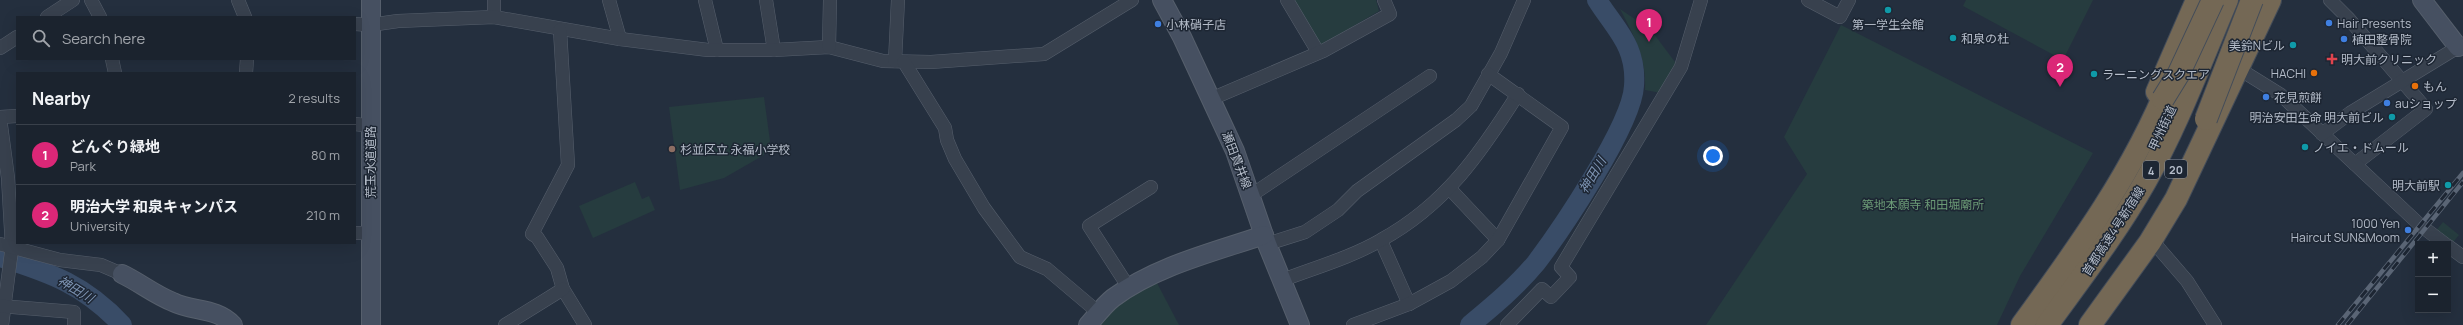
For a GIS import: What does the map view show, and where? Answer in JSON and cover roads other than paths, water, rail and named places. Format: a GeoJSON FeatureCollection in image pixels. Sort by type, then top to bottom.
{"type":"FeatureCollection","features":[{"type":"Feature","properties":{"kind":"highway"},"geometry":{"type":"LineString","coordinates":[[2020,325],[2122,168],[2140,132],[2197,0]]}},
{"type":"Feature","properties":{"kind":"highway"},"geometry":{"type":"LineString","coordinates":[[2020,325],[2084,240],[2127,172],[2162,99],[2203,0]]}},
{"type":"Feature","properties":{"kind":"highway"},"geometry":{"type":"LineString","coordinates":[[2036,325],[2111,213],[2153,139],[2170,102],[2208,0]]}},
{"type":"Feature","properties":{"kind":"highway"},"geometry":{"type":"LineString","coordinates":[[2162,99],[2179,73],[2213,0]]}},
{"type":"Feature","properties":{"kind":"highway","name":"甲州街道"},"geometry":{"type":"LineString","coordinates":[[2036,325],[2094,247],[2137,178],[2173,106],[2216,0]]}},
{"type":"Feature","properties":{"kind":"highway","name":"首都高速4号新宿線"},"geometry":{"type":"LineString","coordinates":[[2047,325],[2102,251],[2146,181],[2181,108],[2228,0]]}},
{"type":"Feature","properties":{"kind":"highway","name":"首都高速4号新宿線"},"geometry":{"type":"LineString","coordinates":[[2065,325],[2113,258],[2157,189],[2191,120],[2243,0]]}},
{"type":"Feature","properties":{"kind":"highway"},"geometry":{"type":"LineString","coordinates":[[2086,325],[2145,235],[2188,157],[2252,0]]}},
{"type":"Feature","properties":{"kind":"highway","name":"20"},"geometry":{"type":"LineString","coordinates":[[2076,325],[2121,262],[2165,192],[2184,154],[2252,0]]}},
{"type":"Feature","properties":{"kind":"highway"},"geometry":{"type":"LineString","coordinates":[[2090,325],[2150,242],[2176,198],[2214,122],[2270,0]]}},
{"type":"Feature","properties":{"kind":"highway","name":"20"},"geometry":{"type":"LineString","coordinates":[[2102,325],[2156,245],[2196,175],[2244,72],[2273,0]]}},
{"type":"Feature","properties":{"kind":"main road","name":"荒玉水道道路"},"geometry":{"type":"LineString","coordinates":[[371,0],[363,25],[363,233],[371,325]]}},
{"type":"Feature","properties":{"kind":"main road","name":"瀬田貫井線"},"geometry":{"type":"LineString","coordinates":[[1162,0],[1235,151],[1266,239],[1300,325]]}},
{"type":"Feature","properties":{"kind":"main road"},"geometry":{"type":"LineString","coordinates":[[2422,0],[2461,45]]}},
{"type":"Feature","properties":{"kind":"main road"},"geometry":{"type":"LineString","coordinates":[[1093,319],[1112,299],[1129,288],[1194,260],[1266,239]]}},
{"type":"Feature","properties":{"kind":"main road"},"geometry":{"type":"LineString","coordinates":[[122,274],[174,303],[207,310],[228,320],[233,325]]}},
{"type":"Feature","properties":{"kind":"street"},"geometry":{"type":"LineString","coordinates":[[49,16],[73,0]]}},
{"type":"Feature","properties":{"kind":"street"},"geometry":{"type":"LineString","coordinates":[[91,0],[99,16]]}},
{"type":"Feature","properties":{"kind":"street"},"geometry":{"type":"LineString","coordinates":[[238,0],[245,16]]}},
{"type":"Feature","properties":{"kind":"street"},"geometry":{"type":"LineString","coordinates":[[494,0],[494,17]]}},
{"type":"Feature","properties":{"kind":"street"},"geometry":{"type":"LineString","coordinates":[[609,0],[620,39]]}},
{"type":"Feature","properties":{"kind":"street"},"geometry":{"type":"LineString","coordinates":[[704,0],[716,50]]}},
{"type":"Feature","properties":{"kind":"street"},"geometry":{"type":"LineString","coordinates":[[766,0],[774,50]]}},
{"type":"Feature","properties":{"kind":"street"},"geometry":{"type":"LineString","coordinates":[[829,47],[830,0]]}},
{"type":"Feature","properties":{"kind":"street"},"geometry":{"type":"LineString","coordinates":[[898,0],[899,62],[946,128],[947,140],[955,159],[984,208],[1020,257],[1048,269],[1093,319]]}},
{"type":"Feature","properties":{"kind":"street"},"geometry":{"type":"LineString","coordinates":[[363,25],[398,21],[494,17],[560,30],[620,39],[716,50],[774,50],[829,47],[882,61],[899,62],[1044,54],[1132,0]]}},
{"type":"Feature","properties":{"kind":"street"},"geometry":{"type":"LineString","coordinates":[[1287,0],[1318,52]]}},
{"type":"Feature","properties":{"kind":"street"},"geometry":{"type":"LineString","coordinates":[[1211,99],[1318,52],[1390,14],[1384,0]]}},
{"type":"Feature","properties":{"kind":"street"},"geometry":{"type":"LineString","coordinates":[[1266,239],[1304,232],[1327,218],[1338,210],[1357,191],[1456,120],[1471,106],[1501,53],[1524,0]]}},
{"type":"Feature","properties":{"kind":"street"},"geometry":{"type":"LineString","coordinates":[[1507,325],[1542,289],[1551,297],[1570,277],[1561,267],[1681,67],[1701,0]]}},
{"type":"Feature","properties":{"kind":"street"},"geometry":{"type":"LineString","coordinates":[[1808,0],[1840,17],[1849,0]]}},
{"type":"Feature","properties":{"kind":"street"},"geometry":{"type":"LineString","coordinates":[[2330,0],[2426,109],[2355,164]]}},
{"type":"Feature","properties":{"kind":"street"},"geometry":{"type":"LineString","coordinates":[[560,30],[568,165],[532,234],[537,237],[556,268],[563,289],[585,325]]}},
{"type":"Feature","properties":{"kind":"street"},"geometry":{"type":"LineString","coordinates":[[0,48],[16,38]]}},
{"type":"Feature","properties":{"kind":"street"},"geometry":{"type":"LineString","coordinates":[[2322,134],[2350,113],[2461,45]]}},
{"type":"Feature","properties":{"kind":"street"},"geometry":{"type":"LineString","coordinates":[[112,60],[115,72]]}},
{"type":"Feature","properties":{"kind":"street"},"geometry":{"type":"LineString","coordinates":[[246,72],[247,60]]}},
{"type":"Feature","properties":{"kind":"street"},"geometry":{"type":"LineString","coordinates":[[2244,72],[2281,95],[2420,225],[2441,241]]}},
{"type":"Feature","properties":{"kind":"street"},"geometry":{"type":"LineString","coordinates":[[1353,325],[1409,304],[1451,281],[1482,257],[1498,240],[1562,127],[1518,94],[1488,74]]}},
{"type":"Feature","properties":{"kind":"street"},"geometry":{"type":"LineString","coordinates":[[1250,196],[1430,76]]}},
{"type":"Feature","properties":{"kind":"street"},"geometry":{"type":"LineString","coordinates":[[1283,280],[1381,241],[1418,216],[1450,189],[1497,127],[1518,94]]}},
{"type":"Feature","properties":{"kind":"street"},"geometry":{"type":"LineString","coordinates":[[2,325],[2,307],[11,267],[8,248],[13,178],[0,117],[16,116]]}},
{"type":"Feature","properties":{"kind":"street"},"geometry":{"type":"LineString","coordinates":[[1129,288],[1089,226],[1150,187]]}},
{"type":"Feature","properties":{"kind":"street"},"geometry":{"type":"LineString","coordinates":[[1450,189],[1498,240]]}},
{"type":"Feature","properties":{"kind":"street"},"geometry":{"type":"LineString","coordinates":[[1381,241],[1409,304]]}},
{"type":"Feature","properties":{"kind":"street"},"geometry":{"type":"LineString","coordinates":[[2156,245],[2187,282],[2215,325]]}},
{"type":"Feature","properties":{"kind":"street"},"geometry":{"type":"LineString","coordinates":[[8,248],[60,260],[101,265],[122,274]]}},
{"type":"Feature","properties":{"kind":"street"},"geometry":{"type":"LineString","coordinates":[[2451,248],[2463,257]]}},
{"type":"Feature","properties":{"kind":"street"},"geometry":{"type":"LineString","coordinates":[[505,325],[563,289]]}},
{"type":"Feature","properties":{"kind":"street"},"geometry":{"type":"LineString","coordinates":[[2,307],[74,312],[74,325]]}},
{"type":"Feature","properties":{"kind":"waterway","name":"神田川"},"geometry":{"type":"LineString","coordinates":[[1470,325],[1513,288],[1536,263],[1547,248],[1594,177],[1609,150],[1630,103],[1634,86],[1634,72],[1629,49],[1624,39],[1597,0]]}},
{"type":"Feature","properties":{"kind":"waterway","name":"神田川"},"geometry":{"type":"LineString","coordinates":[[0,257],[51,275],[81,290],[108,311],[122,325]]}},
{"type":"Feature","properties":{"kind":"railway"},"geometry":{"type":"LineString","coordinates":[[2338,325],[2463,173]]}},
{"type":"Feature","properties":{"kind":"railway"},"geometry":{"type":"LineString","coordinates":[[2347,325],[2463,182]]}},
{"type":"Feature","properties":{"kind":"place","name":"第一学生会館"},"geometry":{"type":"Point","coordinates":[1888,10]}},
{"type":"Feature","properties":{"kind":"place","name":"Hair Presents"},"geometry":{"type":"Point","coordinates":[2329,23]}},
{"type":"Feature","properties":{"kind":"place","name":"小林硝子店"},"geometry":{"type":"Point","coordinates":[1158,24]}},
{"type":"Feature","properties":{"kind":"place","name":"和泉の杜"},"geometry":{"type":"Point","coordinates":[1953,38]}},
{"type":"Feature","properties":{"kind":"place","name":"植田整骨院"},"geometry":{"type":"Point","coordinates":[2344,39]}},
{"type":"Feature","properties":{"kind":"place","name":"どんぐり緑地"},"geometry":{"type":"Point","coordinates":[1649,42]}},
{"type":"Feature","properties":{"kind":"place","name":"美鈴Nビル"},"geometry":{"type":"Point","coordinates":[2293,45]}},
{"type":"Feature","properties":{"kind":"place","name":"明大前クリニック"},"geometry":{"type":"Point","coordinates":[2332,59]}},
{"type":"Feature","properties":{"kind":"place","name":"HACHI"},"geometry":{"type":"Point","coordinates":[2314,73]}},
{"type":"Feature","properties":{"kind":"place","name":"ラーニングスクエア"},"geometry":{"type":"Point","coordinates":[2094,74]}},
{"type":"Feature","properties":{"kind":"place","name":"もん"},"geometry":{"type":"Point","coordinates":[2415,86]}},
{"type":"Feature","properties":{"kind":"place","name":"明治大学 和泉キャンパス"},"geometry":{"type":"Point","coordinates":[2060,87]}},
{"type":"Feature","properties":{"kind":"place","name":"花見煎餅"},"geometry":{"type":"Point","coordinates":[2266,97]}},
{"type":"Feature","properties":{"kind":"place","name":"auショップ"},"geometry":{"type":"Point","coordinates":[2387,103]}},
{"type":"Feature","properties":{"kind":"place","name":"明治安田生命 明大前ビル"},"geometry":{"type":"Point","coordinates":[2392,117]}},
{"type":"Feature","properties":{"kind":"place","name":"ノイエ・ドムール"},"geometry":{"type":"Point","coordinates":[2305,147]}},
{"type":"Feature","properties":{"kind":"place","name":"杉並区立 永福小学校"},"geometry":{"type":"Point","coordinates":[672,149]}},
{"type":"Feature","properties":{"kind":"place","name":"明大前駅"},"geometry":{"type":"Point","coordinates":[2448,185]}},
{"type":"Feature","properties":{"kind":"place","name":"1000 Yen Haircut SUN&Moom"},"geometry":{"type":"Point","coordinates":[2408,230]}},
{"type":"Feature","properties":{"kind":"park label","name":"築地本願寺 和田堀廟所"},"geometry":{"type":"Point","coordinates":[1923,204]}}]}
